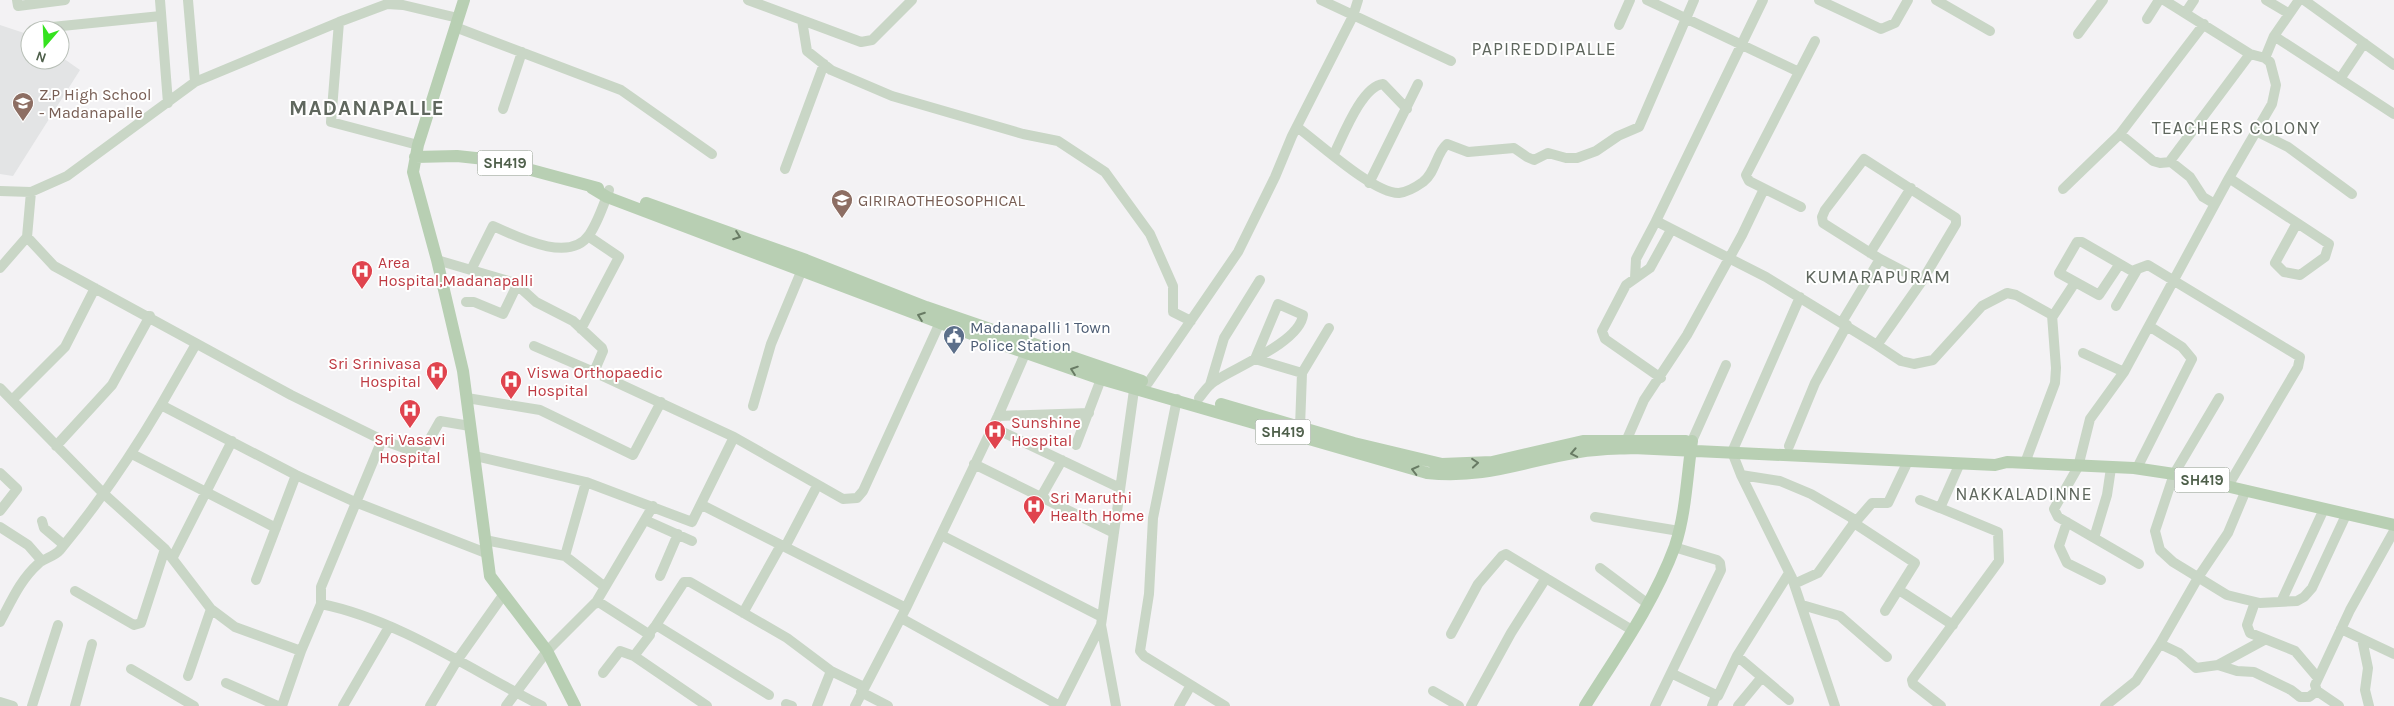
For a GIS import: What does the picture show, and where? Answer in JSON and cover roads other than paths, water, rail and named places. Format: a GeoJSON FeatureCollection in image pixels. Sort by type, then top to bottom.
{"type":"FeatureCollection","features":[{"type":"Feature","properties":{"kind":"main road"},"geometry":{"type":"LineString","coordinates":[[464,0],[416,151],[413,172],[437,260],[463,371],[490,576],[547,651],[575,706]]}},
{"type":"Feature","properties":{"kind":"main road","name":"SH419"},"geometry":{"type":"LineString","coordinates":[[416,151],[494,160],[592,188],[942,318]]}},
{"type":"Feature","properties":{"kind":"main road","name":"SH419"},"geometry":{"type":"LineString","coordinates":[[608,194],[801,272],[1139,383],[1199,398],[1354,443],[1442,464],[1492,462],[1583,441],[1627,439],[1908,461],[1995,465],[2007,462],[2078,467],[2136,468],[2174,474],[2394,525]]}},
{"type":"Feature","properties":{"kind":"main road","name":"SH419"},"geometry":{"type":"LineString","coordinates":[[1028,347],[1101,379],[1139,383],[1176,399],[1383,462],[1442,474],[1470,475],[1494,472],[1562,455],[1602,449],[1692,445]]}},
{"type":"Feature","properties":{"kind":"main road"},"geometry":{"type":"LineString","coordinates":[[1586,706],[1648,604],[1674,546],[1679,531],[1692,445]]}},
{"type":"Feature","properties":{"kind":"main road","name":"SH419"},"geometry":{"type":"LineString","coordinates":[[1734,448],[1789,446],[1996,457],[2007,462]]}},
{"type":"Feature","properties":{"kind":"street"},"geometry":{"type":"LineString","coordinates":[[17,0],[18,6],[65,0]]}},
{"type":"Feature","properties":{"kind":"street"},"geometry":{"type":"LineString","coordinates":[[160,0],[168,104]]}},
{"type":"Feature","properties":{"kind":"street"},"geometry":{"type":"LineString","coordinates":[[188,0],[195,82]]}},
{"type":"Feature","properties":{"kind":"street"},"geometry":{"type":"LineString","coordinates":[[748,0],[861,42],[872,40],[912,0]]}},
{"type":"Feature","properties":{"kind":"street"},"geometry":{"type":"LineString","coordinates":[[1321,0],[1451,62]]}},
{"type":"Feature","properties":{"kind":"street"},"geometry":{"type":"LineString","coordinates":[[1116,706],[1102,621],[1120,488],[1139,383],[1190,321],[1238,252],[1297,127],[1353,16],[1358,0]]}},
{"type":"Feature","properties":{"kind":"street"},"geometry":{"type":"LineString","coordinates":[[1619,25],[1630,0]]}},
{"type":"Feature","properties":{"kind":"street"},"geometry":{"type":"LineString","coordinates":[[1646,0],[1799,72]]}},
{"type":"Feature","properties":{"kind":"street"},"geometry":{"type":"LineString","coordinates":[[1297,127],[1369,183],[1393,192],[1406,191],[1424,181],[1431,173],[1447,144],[1468,152],[1514,148],[1527,158],[1534,160],[1548,153],[1571,159],[1596,151],[1618,136],[1634,131],[1644,120],[1684,18],[1694,0]]}},
{"type":"Feature","properties":{"kind":"street"},"geometry":{"type":"LineString","coordinates":[[1635,278],[1636,259],[1763,0]]}},
{"type":"Feature","properties":{"kind":"street"},"geometry":{"type":"LineString","coordinates":[[1819,0],[1881,29],[1895,23],[1908,0]]}},
{"type":"Feature","properties":{"kind":"street"},"geometry":{"type":"LineString","coordinates":[[1936,0],[1990,31]]}},
{"type":"Feature","properties":{"kind":"street"},"geometry":{"type":"LineString","coordinates":[[2078,34],[2103,0]]}},
{"type":"Feature","properties":{"kind":"street"},"geometry":{"type":"LineString","coordinates":[[2148,19],[2159,0]]}},
{"type":"Feature","properties":{"kind":"street"},"geometry":{"type":"LineString","coordinates":[[2139,564],[2058,517],[2054,509],[2078,467],[2090,419],[2124,372],[2275,96],[2270,62],[2265,58],[2250,54],[2186,12],[2164,0]]}},
{"type":"Feature","properties":{"kind":"street"},"geometry":{"type":"LineString","coordinates":[[2186,12],[2194,0]]}},
{"type":"Feature","properties":{"kind":"street"},"geometry":{"type":"LineString","coordinates":[[2266,0],[2288,13]]}},
{"type":"Feature","properties":{"kind":"street"},"geometry":{"type":"LineString","coordinates":[[2265,58],[2274,36],[2298,0]]}},
{"type":"Feature","properties":{"kind":"street"},"geometry":{"type":"LineString","coordinates":[[2304,0],[2394,64]]}},
{"type":"Feature","properties":{"kind":"street"},"geometry":{"type":"LineString","coordinates":[[0,190],[31,192],[67,176],[168,104],[195,82],[387,4],[403,5],[456,22],[522,52],[621,90],[712,154]]}},
{"type":"Feature","properties":{"kind":"street"},"geometry":{"type":"LineString","coordinates":[[70,25],[161,16]]}},
{"type":"Feature","properties":{"kind":"street"},"geometry":{"type":"LineString","coordinates":[[802,20],[807,51],[831,70],[892,96],[1023,134],[1058,141],[1105,172],[1150,234],[1173,286],[1172,312],[1190,321]]}},
{"type":"Feature","properties":{"kind":"street"},"geometry":{"type":"LineString","coordinates":[[339,22],[331,122],[416,151]]}},
{"type":"Feature","properties":{"kind":"street"},"geometry":{"type":"LineString","coordinates":[[2063,189],[2120,134],[2204,24]]}},
{"type":"Feature","properties":{"kind":"street"},"geometry":{"type":"LineString","coordinates":[[2274,36],[2394,114]]}},
{"type":"Feature","properties":{"kind":"street"},"geometry":{"type":"LineString","coordinates":[[1801,207],[1749,181],[1746,175],[1816,41]]}},
{"type":"Feature","properties":{"kind":"street"},"geometry":{"type":"LineString","coordinates":[[2340,79],[2364,43]]}},
{"type":"Feature","properties":{"kind":"street"},"geometry":{"type":"LineString","coordinates":[[503,109],[522,52]]}},
{"type":"Feature","properties":{"kind":"street"},"geometry":{"type":"LineString","coordinates":[[2120,134],[2153,161],[2160,164],[2170,162],[2250,54]]}},
{"type":"Feature","properties":{"kind":"street"},"geometry":{"type":"LineString","coordinates":[[785,169],[824,64]]}},
{"type":"Feature","properties":{"kind":"street"},"geometry":{"type":"LineString","coordinates":[[1334,154],[1365,94],[1378,84],[1383,84],[1387,87],[1407,109]]}},
{"type":"Feature","properties":{"kind":"street"},"geometry":{"type":"LineString","coordinates":[[1369,183],[1418,84]]}},
{"type":"Feature","properties":{"kind":"street"},"geometry":{"type":"LineString","coordinates":[[2256,130],[2288,147],[2352,194]]}},
{"type":"Feature","properties":{"kind":"street"},"geometry":{"type":"LineString","coordinates":[[1877,345],[1922,281],[1956,224],[1956,218],[1864,159],[1825,210],[1822,217],[1823,223],[1880,259],[1922,281]]}},
{"type":"Feature","properties":{"kind":"street"},"geometry":{"type":"LineString","coordinates":[[2170,162],[2190,177],[2204,198],[2215,204]]}},
{"type":"Feature","properties":{"kind":"street"},"geometry":{"type":"LineString","coordinates":[[2229,178],[2329,244],[2325,257],[2300,275],[2284,272],[2275,263],[2297,223]]}},
{"type":"Feature","properties":{"kind":"street"},"geometry":{"type":"LineString","coordinates":[[1870,253],[1911,188]]}},
{"type":"Feature","properties":{"kind":"street"},"geometry":{"type":"LineString","coordinates":[[1627,439],[1644,400],[1661,378],[1730,258],[1764,189]]}},
{"type":"Feature","properties":{"kind":"street"},"geometry":{"type":"LineString","coordinates":[[0,268],[27,237],[31,192]]}},
{"type":"Feature","properties":{"kind":"street"},"geometry":{"type":"LineString","coordinates":[[472,270],[493,226],[546,247],[569,247],[588,236],[608,194]]}},
{"type":"Feature","properties":{"kind":"street"},"geometry":{"type":"LineString","coordinates":[[1656,221],[1670,230],[1730,258],[1800,297],[1901,361],[1914,364],[1933,360],[1982,306],[2007,293],[2016,295],[2053,316]]}},
{"type":"Feature","properties":{"kind":"street"},"geometry":{"type":"LineString","coordinates":[[1661,378],[1605,339],[1602,331],[1621,293],[1654,262],[1670,230]]}},
{"type":"Feature","properties":{"kind":"street"},"geometry":{"type":"LineString","coordinates":[[581,329],[619,258],[588,236]]}},
{"type":"Feature","properties":{"kind":"street"},"geometry":{"type":"LineString","coordinates":[[27,237],[54,266],[150,316],[196,344],[291,395],[382,440],[418,453],[423,450],[440,421],[470,426]]}},
{"type":"Feature","properties":{"kind":"street"},"geometry":{"type":"LineString","coordinates":[[2119,265],[2099,295],[2074,284],[2060,275],[2059,271],[2077,242],[2082,242],[2119,265],[2137,270]]}},
{"type":"Feature","properties":{"kind":"street"},"geometry":{"type":"LineString","coordinates":[[1789,446],[1815,383],[1844,324],[1880,259]]}},
{"type":"Feature","properties":{"kind":"street"},"geometry":{"type":"LineString","coordinates":[[437,260],[517,285],[536,302],[573,321],[602,348],[603,351],[594,372]]}},
{"type":"Feature","properties":{"kind":"street"},"geometry":{"type":"LineString","coordinates":[[2116,306],[2137,270],[2148,265],[2300,357],[2298,367],[2228,486]]}},
{"type":"Feature","properties":{"kind":"street"},"geometry":{"type":"LineString","coordinates":[[753,406],[771,344],[801,272]]}},
{"type":"Feature","properties":{"kind":"street"},"geometry":{"type":"LineString","coordinates":[[1210,385],[1224,338],[1260,280]]}},
{"type":"Feature","properties":{"kind":"street"},"geometry":{"type":"LineString","coordinates":[[2025,463],[2054,383],[2053,316],[2074,284]]}},
{"type":"Feature","properties":{"kind":"street"},"geometry":{"type":"LineString","coordinates":[[466,302],[474,302],[503,314],[517,285]]}},
{"type":"Feature","properties":{"kind":"street"},"geometry":{"type":"LineString","coordinates":[[12,400],[65,347],[95,288]]}},
{"type":"Feature","properties":{"kind":"street"},"geometry":{"type":"LineString","coordinates":[[1800,297],[1734,448],[1741,475],[1794,584],[1834,706]]}},
{"type":"Feature","properties":{"kind":"street"},"geometry":{"type":"LineString","coordinates":[[1199,398],[1210,385],[1255,358],[1286,339],[1302,320],[1302,314],[1278,304],[1255,358]]}},
{"type":"Feature","properties":{"kind":"street"},"geometry":{"type":"LineString","coordinates":[[56,446],[112,385],[150,316]]}},
{"type":"Feature","properties":{"kind":"street"},"geometry":{"type":"LineString","coordinates":[[534,346],[661,402],[734,437],[817,486],[850,500],[857,498],[863,492],[942,318]]}},
{"type":"Feature","properties":{"kind":"street"},"geometry":{"type":"LineString","coordinates":[[2136,468],[2192,359],[2182,347],[2149,326]]}},
{"type":"Feature","properties":{"kind":"street"},"geometry":{"type":"LineString","coordinates":[[1300,427],[1302,373],[1329,328]]}},
{"type":"Feature","properties":{"kind":"street"},"geometry":{"type":"LineString","coordinates":[[0,622],[18,588],[42,561],[58,552],[104,494],[132,454],[196,344]]}},
{"type":"Feature","properties":{"kind":"street"},"geometry":{"type":"LineString","coordinates":[[854,706],[906,608],[998,416],[1028,347]]}},
{"type":"Feature","properties":{"kind":"street"},"geometry":{"type":"LineString","coordinates":[[2083,353],[2124,372]]}},
{"type":"Feature","properties":{"kind":"street"},"geometry":{"type":"LineString","coordinates":[[1255,358],[1302,373]]}},
{"type":"Feature","properties":{"kind":"street"},"geometry":{"type":"LineString","coordinates":[[1692,445],[1726,365]]}},
{"type":"Feature","properties":{"kind":"street"},"geometry":{"type":"LineString","coordinates":[[1076,445],[1101,379]]}},
{"type":"Feature","properties":{"kind":"street"},"geometry":{"type":"LineString","coordinates":[[0,388],[104,494],[173,557],[211,609],[235,627],[301,651]]}},
{"type":"Feature","properties":{"kind":"street"},"geometry":{"type":"LineString","coordinates":[[467,398],[540,410],[633,455],[661,402]]}},
{"type":"Feature","properties":{"kind":"street"},"geometry":{"type":"LineString","coordinates":[[2219,398],[2174,474],[2157,522],[2156,541],[2165,557],[2199,576],[2227,595],[2255,602],[2297,601],[2308,593],[2346,515]]}},
{"type":"Feature","properties":{"kind":"street"},"geometry":{"type":"LineString","coordinates":[[1176,399],[1154,518],[1149,594],[1140,651],[1144,656],[1225,706]]}},
{"type":"Feature","properties":{"kind":"street"},"geometry":{"type":"LineString","coordinates":[[161,405],[296,475],[355,502],[486,553]]}},
{"type":"Feature","properties":{"kind":"street"},"geometry":{"type":"LineString","coordinates":[[998,416],[1089,413]]}},
{"type":"Feature","properties":{"kind":"street"},"geometry":{"type":"LineString","coordinates":[[992,427],[1120,488]]}},
{"type":"Feature","properties":{"kind":"street"},"geometry":{"type":"LineString","coordinates":[[474,456],[586,482],[692,522],[734,437]]}},
{"type":"Feature","properties":{"kind":"street"},"geometry":{"type":"LineString","coordinates":[[226,683],[280,706],[321,604],[321,588],[382,440]]}},
{"type":"Feature","properties":{"kind":"street"},"geometry":{"type":"LineString","coordinates":[[173,557],[232,441]]}},
{"type":"Feature","properties":{"kind":"street"},"geometry":{"type":"LineString","coordinates":[[132,454],[276,528]]}},
{"type":"Feature","properties":{"kind":"street"},"geometry":{"type":"LineString","coordinates":[[1041,498],[1062,460]]}},
{"type":"Feature","properties":{"kind":"street"},"geometry":{"type":"LineString","coordinates":[[1794,584],[1818,573],[1853,522],[1872,503],[1888,503],[1908,461]]}},
{"type":"Feature","properties":{"kind":"street"},"geometry":{"type":"LineString","coordinates":[[1940,508],[1960,463]]}},
{"type":"Feature","properties":{"kind":"street"},"geometry":{"type":"LineString","coordinates":[[974,464],[1114,534]]}},
{"type":"Feature","properties":{"kind":"street"},"geometry":{"type":"LineString","coordinates":[[2094,538],[2107,495],[2110,468]]}},
{"type":"Feature","properties":{"kind":"street"},"geometry":{"type":"LineString","coordinates":[[0,473],[17,489],[0,511]]}},
{"type":"Feature","properties":{"kind":"street"},"geometry":{"type":"LineString","coordinates":[[256,580],[296,475]]}},
{"type":"Feature","properties":{"kind":"street"},"geometry":{"type":"LineString","coordinates":[[1741,475],[1780,481],[1811,494],[1915,563],[1885,611]]}},
{"type":"Feature","properties":{"kind":"street"},"geometry":{"type":"LineString","coordinates":[[565,556],[586,482]]}},
{"type":"Feature","properties":{"kind":"street"},"geometry":{"type":"LineString","coordinates":[[742,613],[817,486]]}},
{"type":"Feature","properties":{"kind":"street"},"geometry":{"type":"LineString","coordinates":[[2105,706],[2136,681],[2160,644],[2199,576],[2228,533],[2246,490]]}},
{"type":"Feature","properties":{"kind":"street"},"geometry":{"type":"LineString","coordinates":[[1920,500],[1998,532],[1999,561],[1912,682],[1941,706]]}},
{"type":"Feature","properties":{"kind":"street"},"geometry":{"type":"LineString","coordinates":[[702,505],[906,608]]}},
{"type":"Feature","properties":{"kind":"street"},"geometry":{"type":"LineString","coordinates":[[506,706],[514,692],[547,651],[595,604],[653,506]]}},
{"type":"Feature","properties":{"kind":"street"},"geometry":{"type":"LineString","coordinates":[[2281,602],[2324,509]]}},
{"type":"Feature","properties":{"kind":"street"},"geometry":{"type":"LineString","coordinates":[[1595,517],[1679,531]]}},
{"type":"Feature","properties":{"kind":"street"},"geometry":{"type":"LineString","coordinates":[[645,520],[692,541]]}},
{"type":"Feature","properties":{"kind":"street"},"geometry":{"type":"LineString","coordinates":[[42,521],[44,528],[64,545]]}},
{"type":"Feature","properties":{"kind":"street"},"geometry":{"type":"LineString","coordinates":[[2068,522],[2059,546],[2067,563],[2101,580]]}},
{"type":"Feature","properties":{"kind":"street"},"geometry":{"type":"LineString","coordinates":[[0,527],[28,545],[42,561]]}},
{"type":"Feature","properties":{"kind":"street"},"geometry":{"type":"LineString","coordinates":[[2339,706],[2317,691],[2315,685],[2341,629],[2394,532]]}},
{"type":"Feature","properties":{"kind":"street"},"geometry":{"type":"LineString","coordinates":[[660,576],[678,534]]}},
{"type":"Feature","properties":{"kind":"street"},"geometry":{"type":"LineString","coordinates":[[941,535],[1102,621]]}},
{"type":"Feature","properties":{"kind":"street"},"geometry":{"type":"LineString","coordinates":[[485,540],[565,556],[605,588]]}},
{"type":"Feature","properties":{"kind":"street"},"geometry":{"type":"LineString","coordinates":[[1655,706],[1722,567],[1717,560],[1674,546]]}},
{"type":"Feature","properties":{"kind":"street"},"geometry":{"type":"LineString","coordinates":[[75,591],[134,626],[138,625],[141,623],[165,549]]}},
{"type":"Feature","properties":{"kind":"street"},"geometry":{"type":"LineString","coordinates":[[1451,634],[1478,584],[1504,554],[1632,630]]}},
{"type":"Feature","properties":{"kind":"street"},"geometry":{"type":"LineString","coordinates":[[1600,568],[1648,604]]}},
{"type":"Feature","properties":{"kind":"street"},"geometry":{"type":"LineString","coordinates":[[1712,706],[1716,696],[1720,694],[1737,656],[1789,574]]}},
{"type":"Feature","properties":{"kind":"street"},"geometry":{"type":"LineString","coordinates":[[1471,706],[1511,633],[1546,578]]}},
{"type":"Feature","properties":{"kind":"street"},"geometry":{"type":"LineString","coordinates":[[634,656],[684,582],[690,582],[786,638],[831,671],[888,706]]}},
{"type":"Feature","properties":{"kind":"street"},"geometry":{"type":"LineString","coordinates":[[1899,590],[1953,624]]}},
{"type":"Feature","properties":{"kind":"street"},"geometry":{"type":"LineString","coordinates":[[430,706],[458,660],[504,594]]}},
{"type":"Feature","properties":{"kind":"street"},"geometry":{"type":"LineString","coordinates":[[595,604],[597,601],[650,634]]}},
{"type":"Feature","properties":{"kind":"street"},"geometry":{"type":"LineString","coordinates":[[2255,602],[2248,630],[2254,636],[2295,651],[2318,678]]}},
{"type":"Feature","properties":{"kind":"street"},"geometry":{"type":"LineString","coordinates":[[321,604],[363,616],[389,627],[458,660],[542,706]]}},
{"type":"Feature","properties":{"kind":"street"},"geometry":{"type":"LineString","coordinates":[[1802,605],[1840,616],[1887,657]]}},
{"type":"Feature","properties":{"kind":"street"},"geometry":{"type":"LineString","coordinates":[[188,676],[211,609]]}},
{"type":"Feature","properties":{"kind":"street"},"geometry":{"type":"LineString","coordinates":[[901,618],[1060,706],[1102,621]]}},
{"type":"Feature","properties":{"kind":"street"},"geometry":{"type":"LineString","coordinates":[[656,625],[769,695]]}},
{"type":"Feature","properties":{"kind":"street"},"geometry":{"type":"LineString","coordinates":[[32,706],[58,626]]}},
{"type":"Feature","properties":{"kind":"street"},"geometry":{"type":"LineString","coordinates":[[344,706],[389,627]]}},
{"type":"Feature","properties":{"kind":"street"},"geometry":{"type":"LineString","coordinates":[[2341,629],[2394,654]]}},
{"type":"Feature","properties":{"kind":"street"},"geometry":{"type":"LineString","coordinates":[[2362,639],[2368,668],[2365,690],[2369,706]]}},
{"type":"Feature","properties":{"kind":"street"},"geometry":{"type":"LineString","coordinates":[[2160,644],[2179,653],[2196,668],[2218,665],[2264,640]]}},
{"type":"Feature","properties":{"kind":"street"},"geometry":{"type":"LineString","coordinates":[[75,706],[92,644]]}},
{"type":"Feature","properties":{"kind":"street"},"geometry":{"type":"LineString","coordinates":[[603,673],[620,651],[634,656],[708,706]]}},
{"type":"Feature","properties":{"kind":"street"},"geometry":{"type":"LineString","coordinates":[[1737,656],[1789,700]]}},
{"type":"Feature","properties":{"kind":"street"},"geometry":{"type":"LineString","coordinates":[[2218,665],[2237,671],[2254,672],[2291,690],[2300,697],[2309,697],[2317,691]]}},
{"type":"Feature","properties":{"kind":"street"},"geometry":{"type":"LineString","coordinates":[[131,669],[194,706]]}},
{"type":"Feature","properties":{"kind":"street"},"geometry":{"type":"LineString","coordinates":[[817,706],[831,671]]}},
{"type":"Feature","properties":{"kind":"street"},"geometry":{"type":"LineString","coordinates":[[1671,673],[1716,696]]}},
{"type":"Feature","properties":{"kind":"street"},"geometry":{"type":"LineString","coordinates":[[1738,706],[1762,677]]}},
{"type":"Feature","properties":{"kind":"street"},"geometry":{"type":"LineString","coordinates":[[1179,706],[1191,685]]}},
{"type":"Feature","properties":{"kind":"street"},"geometry":{"type":"LineString","coordinates":[[1433,691],[1459,706]]}},
{"type":"Feature","properties":{"kind":"street"},"geometry":{"type":"LineString","coordinates":[[0,702],[14,706]]}},
{"type":"Feature","properties":{"kind":"place","name":"Z.P High School - Madanapalle"},"geometry":{"type":"Point","coordinates":[23,122]}},
{"type":"Feature","properties":{"kind":"place","name":"GIRIRAOTHEOSOPHICAL"},"geometry":{"type":"Point","coordinates":[842,219]}},
{"type":"Feature","properties":{"kind":"place","name":"Area Hospital,Madanapalli"},"geometry":{"type":"Point","coordinates":[362,290]}},
{"type":"Feature","properties":{"kind":"place","name":"Madanapalli 1 Town Police Station"},"geometry":{"type":"Point","coordinates":[954,355]}},
{"type":"Feature","properties":{"kind":"place","name":"Sri Srinivasa Hospital"},"geometry":{"type":"Point","coordinates":[437,391]}},
{"type":"Feature","properties":{"kind":"place","name":"Viswa Orthopaedic Hospital"},"geometry":{"type":"Point","coordinates":[511,400]}},
{"type":"Feature","properties":{"kind":"place","name":"Sri Vasavi Hospital"},"geometry":{"type":"Point","coordinates":[410,429]}},
{"type":"Feature","properties":{"kind":"place","name":"Sunshine Hospital"},"geometry":{"type":"Point","coordinates":[995,450]}},
{"type":"Feature","properties":{"kind":"place","name":"Sri Maruthi Health Home"},"geometry":{"type":"Point","coordinates":[1034,525]}},
{"type":"Feature","properties":{"kind":"district","name":"PAPIREDDIPALLE"},"geometry":{"type":"Point","coordinates":[1544,49]}},
{"type":"Feature","properties":{"kind":"district","name":"MADANAPALLE"},"geometry":{"type":"Point","coordinates":[367,108]}},
{"type":"Feature","properties":{"kind":"district","name":"TEACHERS COLONY"},"geometry":{"type":"Point","coordinates":[2236,128]}},
{"type":"Feature","properties":{"kind":"district","name":"KUMARAPURAM"},"geometry":{"type":"Point","coordinates":[1878,277]}},
{"type":"Feature","properties":{"kind":"district","name":"NAKKALADINNE"},"geometry":{"type":"Point","coordinates":[2024,494]}}]}
